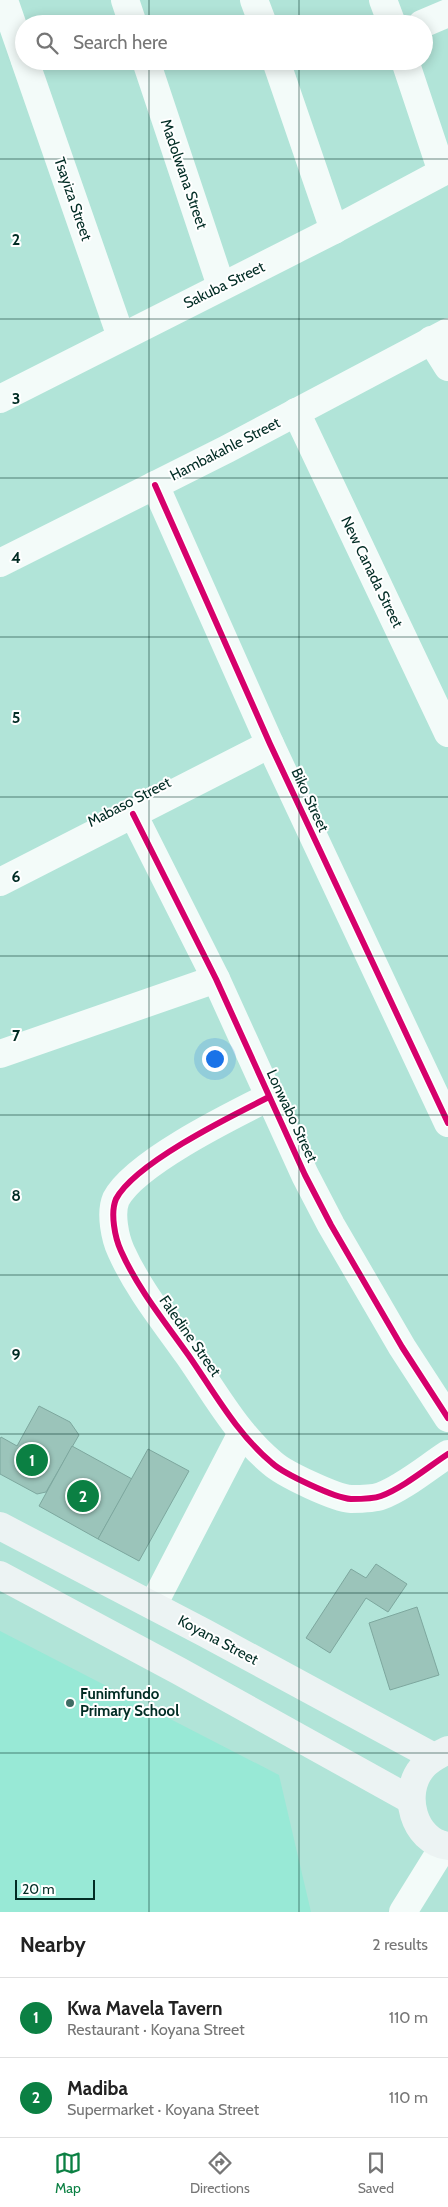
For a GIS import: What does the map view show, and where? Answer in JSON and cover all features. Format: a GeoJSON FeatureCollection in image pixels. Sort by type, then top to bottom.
{"type":"FeatureCollection","features":[{"type":"Feature","properties":{"kind":"main road","name":"Koyana Street"},"geometry":{"type":"LineString","coordinates":[[0,1526],[441,1754]]}},
{"type":"Feature","properties":{"kind":"main road"},"geometry":{"type":"LineString","coordinates":[[0,1575],[180,1671],[411,1800]]}},
{"type":"Feature","properties":{"kind":"main road"},"geometry":{"type":"LineString","coordinates":[[441,1754],[422,1768],[414,1783],[411,1800],[414,1817],[422,1831],[435,1842],[446,1846]]}},
{"type":"Feature","properties":{"kind":"street"},"geometry":{"type":"LineString","coordinates":[[125,0],[130,15]]}},
{"type":"Feature","properties":{"kind":"street"},"geometry":{"type":"LineString","coordinates":[[254,0],[259,15]]}},
{"type":"Feature","properties":{"kind":"street"},"geometry":{"type":"LineString","coordinates":[[383,0],[389,15]]}},
{"type":"Feature","properties":{"kind":"street","name":"Tsayiza Street"},"geometry":{"type":"LineString","coordinates":[[12,5],[15,19]]}},
{"type":"Feature","properties":{"kind":"street"},"geometry":{"type":"LineString","coordinates":[[433,19],[448,13]]}},
{"type":"Feature","properties":{"kind":"street","name":"Tsayiza Street"},"geometry":{"type":"LineString","coordinates":[[28,70],[121,337]]}},
{"type":"Feature","properties":{"kind":"street","name":"Madolwana Street"},"geometry":{"type":"LineString","coordinates":[[149,70],[221,286]]}},
{"type":"Feature","properties":{"kind":"street"},"geometry":{"type":"LineString","coordinates":[[279,70],[334,230]]}},
{"type":"Feature","properties":{"kind":"street"},"geometry":{"type":"LineString","coordinates":[[408,70],[445,171]]}},
{"type":"Feature","properties":{"kind":"street","name":"Sakuba Street"},"geometry":{"type":"LineString","coordinates":[[0,399],[334,230],[445,171]]}},
{"type":"Feature","properties":{"kind":"street"},"geometry":{"type":"LineString","coordinates":[[440,336],[448,367]]}},
{"type":"Feature","properties":{"kind":"street","name":"Hambakahle Street"},"geometry":{"type":"LineString","coordinates":[[0,563],[155,485],[440,336]]}},
{"type":"Feature","properties":{"kind":"street","name":"New Canada Street"},"geometry":{"type":"LineString","coordinates":[[296,412],[448,732]]}},
{"type":"Feature","properties":{"kind":"street","name":"Biko Street"},"geometry":{"type":"LineString","coordinates":[[155,485],[270,744],[448,1123]]}},
{"type":"Feature","properties":{"kind":"street","name":"Mabaso Street"},"geometry":{"type":"LineString","coordinates":[[0,882],[270,744]]}},
{"type":"Feature","properties":{"kind":"street","name":"Lonwabo Street"},"geometry":{"type":"LineString","coordinates":[[133,814],[216,979],[268,1097],[331,1225],[402,1347],[448,1418]]}},
{"type":"Feature","properties":{"kind":"street"},"geometry":{"type":"LineString","coordinates":[[0,1054],[216,979]]}},
{"type":"Feature","properties":{"kind":"street","name":"Faledine Street"},"geometry":{"type":"LineString","coordinates":[[268,1097],[218,1123],[148,1166],[126,1184],[115,1201],[114,1222],[120,1249],[137,1282],[242,1432],[272,1464],[312,1486],[349,1499],[380,1496],[414,1477],[448,1454]]}},
{"type":"Feature","properties":{"kind":"street"},"geometry":{"type":"LineString","coordinates":[[153,1605],[242,1432]]}},
{"type":"Feature","properties":{"kind":"street"},"geometry":{"type":"LineString","coordinates":[[403,1912],[446,1846]]}},
{"type":"Feature","properties":{"kind":"shaded area","name":"Funimfundo Primary School"},"geometry":{"type":"Polygon","coordinates":[[[0,1631],[279,1775],[311,1912],[0,1912],[0,1631]]]}},
{"type":"Feature","properties":{"kind":"building"},"geometry":{"type":"Polygon","coordinates":[[[39,1406],[70,1422],[79,1435],[46,1492],[37,1494],[0,1474],[0,1439],[1,1437],[17,1446],[39,1406]]]}},
{"type":"Feature","properties":{"kind":"building"},"geometry":{"type":"Polygon","coordinates":[[[72,1446],[132,1479],[98,1539],[39,1506],[72,1446]]]}},
{"type":"Feature","properties":{"kind":"building"},"geometry":{"type":"Polygon","coordinates":[[[148,1449],[189,1471],[139,1561],[98,1539],[148,1449]]]}},
{"type":"Feature","properties":{"kind":"building"},"geometry":{"type":"Polygon","coordinates":[[[376,1564],[407,1584],[388,1612],[366,1598],[330,1653],[306,1638],[351,1569],[366,1578],[376,1564]]]}},
{"type":"Feature","properties":{"kind":"building"},"geometry":{"type":"Polygon","coordinates":[[[417,1607],[439,1675],[390,1690],[369,1623],[417,1607]]]}},
{"type":"Feature","properties":{"kind":"cycle path"},"geometry":{"type":"LineString","coordinates":[[155,485],[270,744],[448,1123]]}},
{"type":"Feature","properties":{"kind":"cycle path"},"geometry":{"type":"LineString","coordinates":[[133,814],[216,979],[305,1175],[331,1225],[402,1347],[448,1418]]}},
{"type":"Feature","properties":{"kind":"cycle path"},"geometry":{"type":"LineString","coordinates":[[269,1097],[185,1142],[163,1156],[126,1185],[116,1199],[113,1218],[121,1251],[135,1279],[237,1426],[259,1452],[278,1468],[310,1485],[344,1498],[370,1498],[381,1496],[398,1488],[448,1454]]}},
{"type":"Feature","properties":{"kind":"place","name":"Kwa Mavela Tavern"},"geometry":{"type":"Point","coordinates":[32,1460]}},
{"type":"Feature","properties":{"kind":"place","name":"Madiba"},"geometry":{"type":"Point","coordinates":[83,1496]}},
{"type":"Feature","properties":{"kind":"place","name":"Funimfundo Primary School"},"geometry":{"type":"Point","coordinates":[70,1703]}}]}
